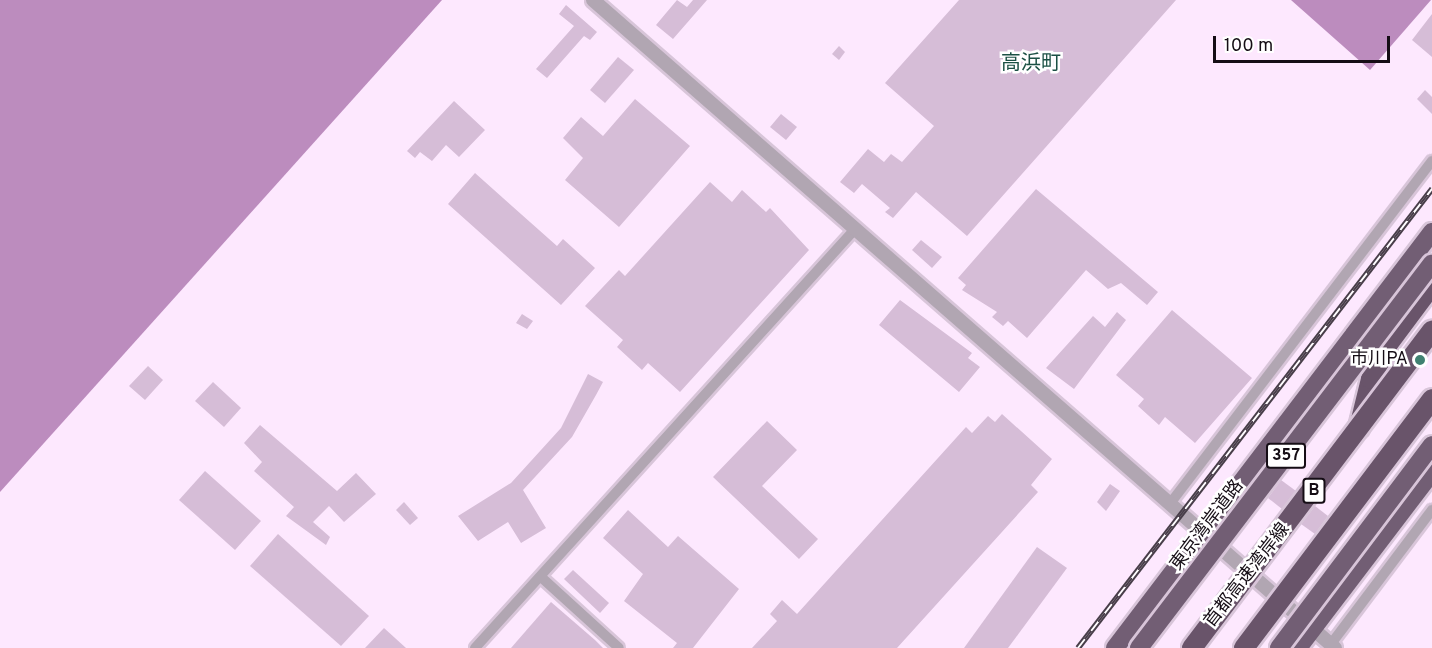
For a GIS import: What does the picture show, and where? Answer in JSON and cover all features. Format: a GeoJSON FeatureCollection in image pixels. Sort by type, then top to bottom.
{"type":"FeatureCollection","features":[{"type":"Feature","properties":{"kind":"highway","name":"東京湾岸道路"},"geometry":{"type":"LineString","coordinates":[[1115,648],[1432,232]]}},
{"type":"Feature","properties":{"kind":"highway","name":"東京湾岸道路"},"geometry":{"type":"LineString","coordinates":[[1139,648],[1432,264]]}},
{"type":"Feature","properties":{"kind":"highway"},"geometry":{"type":"LineString","coordinates":[[1358,430],[1371,379],[1388,344],[1432,285]]}},
{"type":"Feature","properties":{"kind":"highway"},"geometry":{"type":"LineString","coordinates":[[1432,303],[1432,314]]}},
{"type":"Feature","properties":{"kind":"highway","name":"首都高速湾岸線"},"geometry":{"type":"LineString","coordinates":[[1192,648],[1432,331]]}},
{"type":"Feature","properties":{"kind":"highway","name":"B"},"geometry":{"type":"LineString","coordinates":[[1244,648],[1432,399]]}},
{"type":"Feature","properties":{"kind":"highway"},"geometry":{"type":"LineString","coordinates":[[1279,648],[1432,445]]}},
{"type":"Feature","properties":{"kind":"highway"},"geometry":{"type":"LineString","coordinates":[[1298,648],[1432,472]]}},
{"type":"Feature","properties":{"kind":"street"},"geometry":{"type":"LineString","coordinates":[[593,0],[1172,501],[1333,646],[1432,510]]}},
{"type":"Feature","properties":{"kind":"street"},"geometry":{"type":"LineString","coordinates":[[1172,501],[1432,161]]}},
{"type":"Feature","properties":{"kind":"street"},"geometry":{"type":"LineString","coordinates":[[475,648],[856,228]]}},
{"type":"Feature","properties":{"kind":"street"},"geometry":{"type":"LineString","coordinates":[[541,577],[620,648]]}},
{"type":"Feature","properties":{"kind":"shaded area"},"geometry":{"type":"Polygon","coordinates":[[[0,0],[442,0],[0,492],[0,0]]]}},
{"type":"Feature","properties":{"kind":"shaded area"},"geometry":{"type":"Polygon","coordinates":[[[1291,0],[1431,0],[1370,70],[1291,0]]]}},
{"type":"Feature","properties":{"kind":"building"},"geometry":{"type":"Polygon","coordinates":[[[677,0],[687,7],[693,0],[707,0],[673,39],[656,25],[677,0]]]}},
{"type":"Feature","properties":{"kind":"building"},"geometry":{"type":"Polygon","coordinates":[[[959,0],[1176,0],[967,236],[916,192],[893,218],[885,212],[890,208],[862,184],[854,193],[840,182],[868,149],[884,162],[891,154],[902,162],[934,126],[885,83],[959,0]]]}},
{"type":"Feature","properties":{"kind":"building"},"geometry":{"type":"Polygon","coordinates":[[[566,5],[597,32],[590,40],[584,36],[547,78],[536,69],[574,26],[559,14],[566,5]]]}},
{"type":"Feature","properties":{"kind":"building"},"geometry":{"type":"Polygon","coordinates":[[[1432,14],[1432,57],[1412,40],[1432,14]]]}},
{"type":"Feature","properties":{"kind":"building"},"geometry":{"type":"Polygon","coordinates":[[[839,46],[845,52],[839,60],[832,54],[839,46]]]}},
{"type":"Feature","properties":{"kind":"building"},"geometry":{"type":"Polygon","coordinates":[[[618,57],[634,70],[605,103],[590,90],[618,57]]]}},
{"type":"Feature","properties":{"kind":"building"},"geometry":{"type":"Polygon","coordinates":[[[1425,90],[1432,97],[1432,114],[1417,99],[1425,90]]]}},
{"type":"Feature","properties":{"kind":"building"},"geometry":{"type":"Polygon","coordinates":[[[635,99],[690,146],[619,227],[565,180],[583,158],[563,138],[581,117],[603,136],[635,99]]]}},
{"type":"Feature","properties":{"kind":"building"},"geometry":{"type":"Polygon","coordinates":[[[454,101],[485,130],[459,157],[446,145],[432,161],[420,152],[415,158],[407,151],[454,101]]]}},
{"type":"Feature","properties":{"kind":"building"},"geometry":{"type":"Polygon","coordinates":[[[781,114],[797,127],[786,140],[770,127],[781,114]]]}},
{"type":"Feature","properties":{"kind":"building"},"geometry":{"type":"Polygon","coordinates":[[[475,173],[557,246],[563,239],[595,268],[561,305],[448,204],[475,173]]]}},
{"type":"Feature","properties":{"kind":"building"},"geometry":{"type":"Polygon","coordinates":[[[710,182],[732,202],[742,190],[766,212],[770,208],[809,250],[680,392],[648,363],[642,370],[617,347],[623,340],[585,306],[619,270],[625,276],[710,182]]]}},
{"type":"Feature","properties":{"kind":"building"},"geometry":{"type":"Polygon","coordinates":[[[1036,189],[1158,292],[1147,305],[1121,283],[1108,289],[1086,270],[1027,338],[1008,321],[1003,326],[992,317],[997,312],[962,290],[966,285],[958,278],[1036,189]]]}},
{"type":"Feature","properties":{"kind":"building"},"geometry":{"type":"Polygon","coordinates":[[[921,240],[942,257],[932,268],[912,250],[921,240]]]}},
{"type":"Feature","properties":{"kind":"building"},"geometry":{"type":"Polygon","coordinates":[[[900,300],[972,353],[968,358],[980,367],[959,392],[879,325],[900,300]]]}},
{"type":"Feature","properties":{"kind":"building"},"geometry":{"type":"Polygon","coordinates":[[[1172,310],[1252,378],[1195,443],[1165,417],[1159,425],[1138,406],[1144,399],[1116,375],[1172,310]]]}},
{"type":"Feature","properties":{"kind":"building"},"geometry":{"type":"Polygon","coordinates":[[[1117,312],[1126,320],[1074,389],[1046,368],[1093,316],[1105,327],[1117,312]]]}},
{"type":"Feature","properties":{"kind":"building"},"geometry":{"type":"Polygon","coordinates":[[[522,314],[533,321],[527,329],[516,323],[522,314]]]}},
{"type":"Feature","properties":{"kind":"building"},"geometry":{"type":"Polygon","coordinates":[[[148,366],[163,380],[145,400],[129,386],[148,366]]]}},
{"type":"Feature","properties":{"kind":"building"},"geometry":{"type":"Polygon","coordinates":[[[588,374],[603,382],[596,395],[572,437],[523,490],[546,528],[521,543],[508,522],[478,541],[458,516],[511,483],[561,428],[588,374]]]}},
{"type":"Feature","properties":{"kind":"building"},"geometry":{"type":"Polygon","coordinates":[[[213,382],[241,408],[224,427],[195,401],[213,382]]]}},
{"type":"Feature","properties":{"kind":"building"},"geometry":{"type":"Polygon","coordinates":[[[1002,414],[1052,459],[1031,485],[1038,492],[897,648],[752,648],[777,621],[770,614],[782,600],[797,614],[966,427],[972,433],[988,416],[995,422],[1002,414]]]}},
{"type":"Feature","properties":{"kind":"building"},"geometry":{"type":"Polygon","coordinates":[[[767,421],[797,450],[762,486],[818,539],[799,559],[713,477],[767,421]]]}},
{"type":"Feature","properties":{"kind":"building"},"geometry":{"type":"Polygon","coordinates":[[[260,425],[337,491],[356,473],[376,494],[344,522],[329,506],[313,522],[330,537],[326,545],[286,516],[294,507],[254,471],[262,462],[244,443],[260,425]]]}},
{"type":"Feature","properties":{"kind":"building"},"geometry":{"type":"Polygon","coordinates":[[[205,471],[261,521],[235,550],[179,500],[205,471]]]}},
{"type":"Feature","properties":{"kind":"building"},"geometry":{"type":"Polygon","coordinates":[[[1281,480],[1296,491],[1282,509],[1268,498],[1281,480]]]}},
{"type":"Feature","properties":{"kind":"building"},"geometry":{"type":"Polygon","coordinates":[[[1110,484],[1120,491],[1106,511],[1097,502],[1110,484]]]}},
{"type":"Feature","properties":{"kind":"building"},"geometry":{"type":"Polygon","coordinates":[[[404,502],[418,518],[410,525],[396,510],[404,502]]]}},
{"type":"Feature","properties":{"kind":"building"},"geometry":{"type":"Polygon","coordinates":[[[1315,506],[1328,516],[1315,534],[1301,524],[1315,506]]]}},
{"type":"Feature","properties":{"kind":"building"},"geometry":{"type":"Polygon","coordinates":[[[628,510],[668,547],[678,536],[739,589],[693,648],[673,648],[677,643],[624,601],[643,574],[603,538],[628,510]]]}},
{"type":"Feature","properties":{"kind":"building"},"geometry":{"type":"Polygon","coordinates":[[[278,534],[369,616],[341,646],[250,566],[278,534]]]}},
{"type":"Feature","properties":{"kind":"building"},"geometry":{"type":"Polygon","coordinates":[[[1037,547],[1067,568],[1008,648],[964,648],[1037,547]]]}},
{"type":"Feature","properties":{"kind":"building"},"geometry":{"type":"Polygon","coordinates":[[[573,570],[609,603],[600,613],[564,579],[573,570]]]}},
{"type":"Feature","properties":{"kind":"building"},"geometry":{"type":"Polygon","coordinates":[[[551,602],[595,640],[603,648],[511,648],[551,602]]]}},
{"type":"Feature","properties":{"kind":"building"},"geometry":{"type":"Polygon","coordinates":[[[384,628],[406,648],[365,648],[384,628]]]}},
{"type":"Feature","properties":{"kind":"railway"},"geometry":{"type":"LineString","coordinates":[[1078,648],[1432,189]]}},
{"type":"Feature","properties":{"kind":"place","name":"市川PA"},"geometry":{"type":"Point","coordinates":[1420,360]}},
{"type":"Feature","properties":{"kind":"district","name":"高浜町"},"geometry":{"type":"Point","coordinates":[1031,64]}}]}
